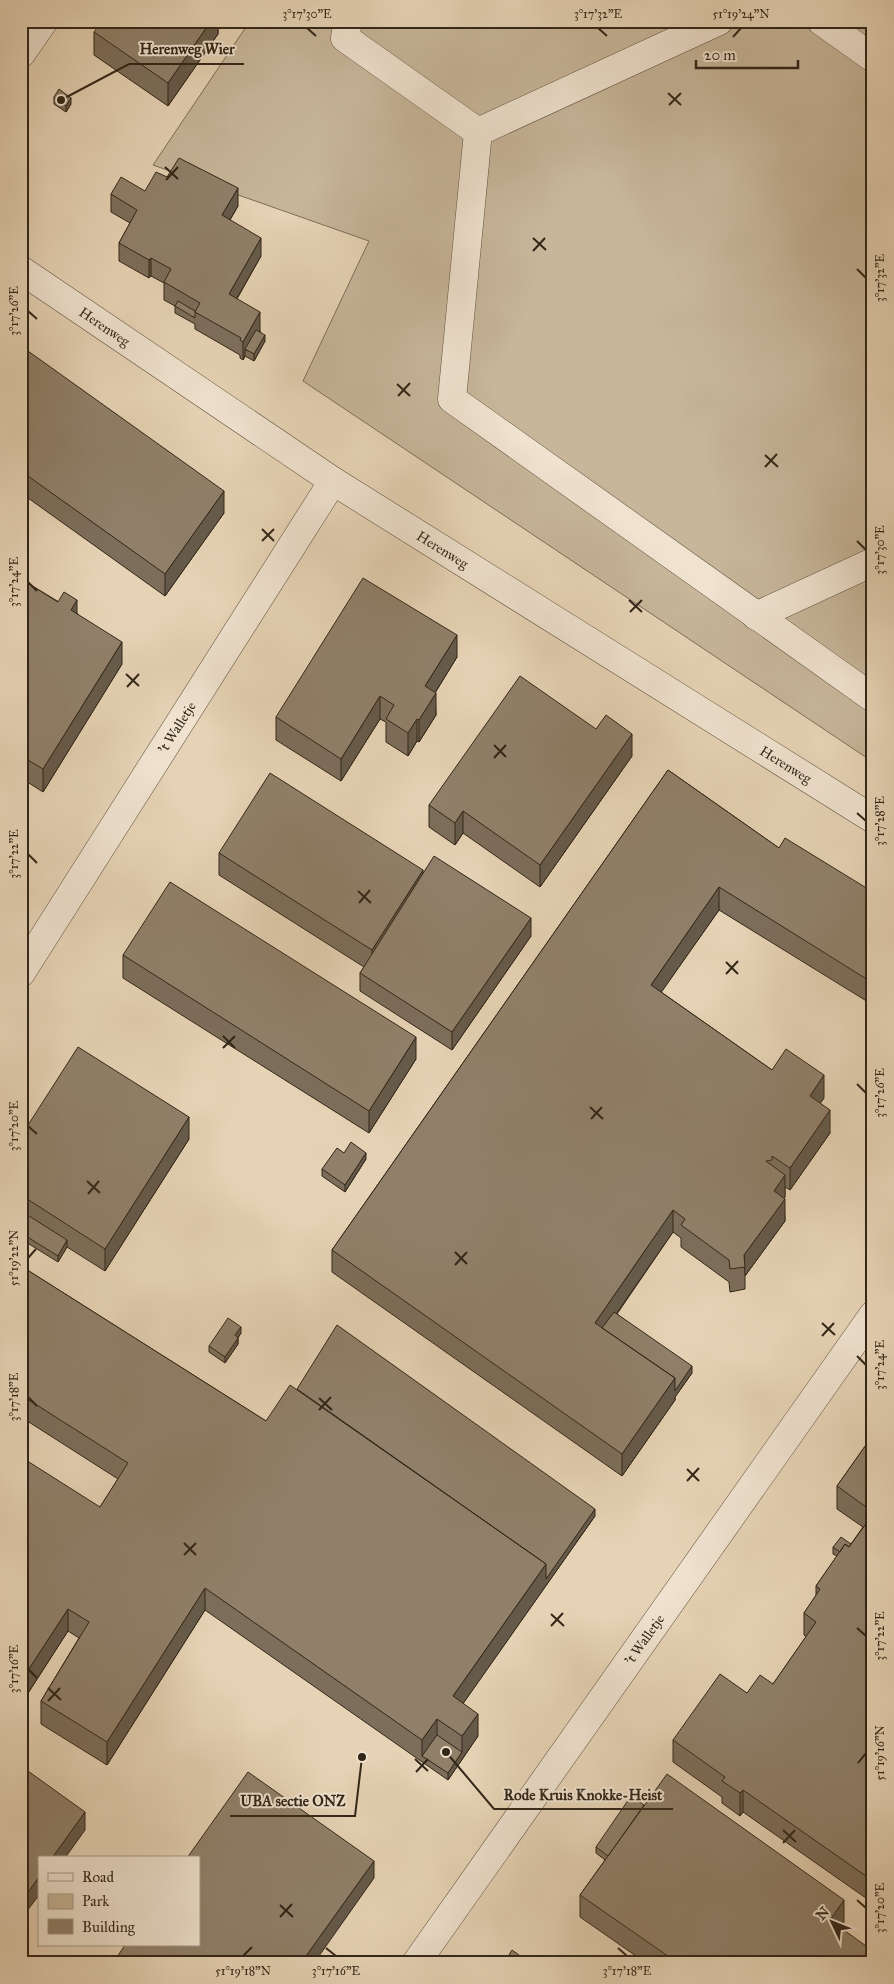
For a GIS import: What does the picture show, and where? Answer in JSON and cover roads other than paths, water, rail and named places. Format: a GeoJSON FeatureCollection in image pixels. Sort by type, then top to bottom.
{"type":"FeatureCollection","features":[{"type":"Feature","properties":{"kind":"street"},"geometry":{"type":"LineString","coordinates":[[21,54],[44,21]]}},
{"type":"Feature","properties":{"kind":"street"},"geometry":{"type":"LineString","coordinates":[[348,21],[345,38],[478,132]]}},
{"type":"Feature","properties":{"kind":"street"},"geometry":{"type":"LineString","coordinates":[[478,132],[719,21]]}},
{"type":"Feature","properties":{"kind":"street"},"geometry":{"type":"LineString","coordinates":[[821,21],[873,58]]}},
{"type":"Feature","properties":{"kind":"street"},"geometry":{"type":"LineString","coordinates":[[478,132],[452,399],[873,698]]}},
{"type":"Feature","properties":{"kind":"street","name":"Herenweg"},"geometry":{"type":"LineString","coordinates":[[21,270],[333,481],[873,819]]}},
{"type":"Feature","properties":{"kind":"street","name":"'t Walletje"},"geometry":{"type":"LineString","coordinates":[[21,973],[333,481]]}},
{"type":"Feature","properties":{"kind":"street"},"geometry":{"type":"LineString","coordinates":[[756,616],[873,562]]}},
{"type":"Feature","properties":{"kind":"street","name":"'t Walletje"},"geometry":{"type":"LineString","coordinates":[[416,1963],[873,1315]]}},
{"type":"Feature","properties":{"kind":"place","name":"Herenweg Wier"},"geometry":{"type":"Point","coordinates":[61,100]}},
{"type":"Feature","properties":{"kind":"place","name":"Rode Kruis Knokke-Heist"},"geometry":{"type":"Point","coordinates":[446,1752]}},
{"type":"Feature","properties":{"kind":"place","name":"UBA sectie ONZ"},"geometry":{"type":"Point","coordinates":[362,1757]}}]}
